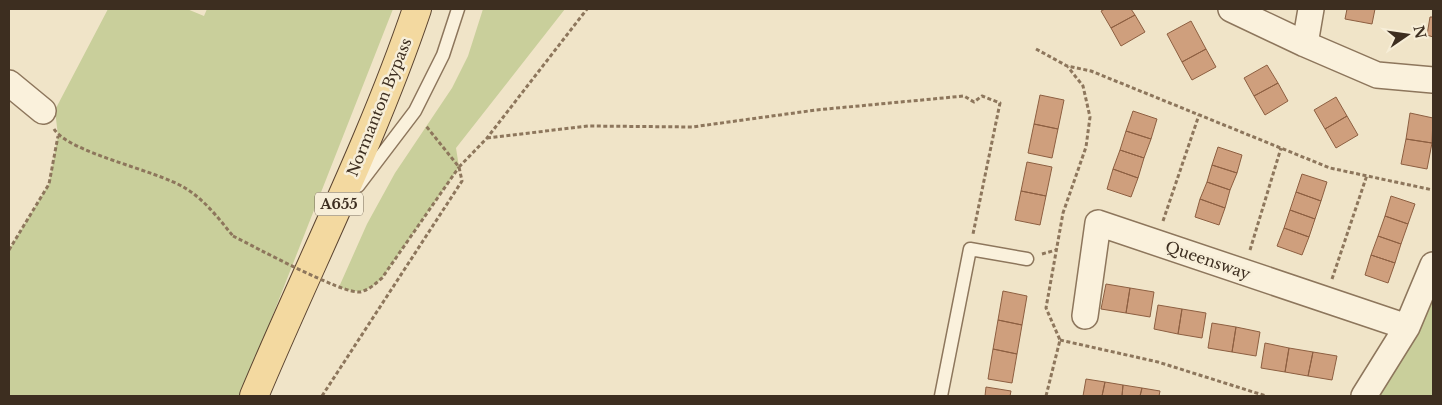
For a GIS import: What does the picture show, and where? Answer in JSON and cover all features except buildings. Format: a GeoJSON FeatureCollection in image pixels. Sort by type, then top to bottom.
{"type":"FeatureCollection","features":[{"type":"Feature","properties":{"kind":"main road","name":"Normanton Bypass"},"geometry":{"type":"LineString","coordinates":[[254,396],[333,218],[401,57],[417,9]]}},
{"type":"Feature","properties":{"kind":"street"},"geometry":{"type":"LineString","coordinates":[[1231,9],[1304,44],[1376,75],[1433,80]]}},
{"type":"Feature","properties":{"kind":"street"},"geometry":{"type":"LineString","coordinates":[[1304,44],[1311,9]]}},
{"type":"Feature","properties":{"kind":"street"},"geometry":{"type":"LineString","coordinates":[[9,83],[43,112]]}},
{"type":"Feature","properties":{"kind":"street","name":"Queensway"},"geometry":{"type":"LineString","coordinates":[[1085,316],[1098,223],[1407,326]]}},
{"type":"Feature","properties":{"kind":"street"},"geometry":{"type":"LineString","coordinates":[[1364,396],[1407,326],[1433,265]]}},
{"type":"Feature","properties":{"kind":"lane"},"geometry":{"type":"LineString","coordinates":[[333,218],[415,111],[443,55],[458,9]]}},
{"type":"Feature","properties":{"kind":"lane"},"geometry":{"type":"LineString","coordinates":[[941,396],[970,249],[1027,259]]}},
{"type":"Feature","properties":{"kind":"path"},"geometry":{"type":"LineString","coordinates":[[9,250],[49,184],[58,136],[93,152],[142,168],[185,188],[209,207],[234,236],[339,287],[360,292],[373,287],[382,278],[459,167],[487,138],[587,9]]}},
{"type":"Feature","properties":{"kind":"path"},"geometry":{"type":"LineString","coordinates":[[1036,49],[1067,66],[1091,71],[1330,168],[1433,190]]}},
{"type":"Feature","properties":{"kind":"path"},"geometry":{"type":"LineString","coordinates":[[1046,396],[1060,340],[1046,308],[1063,213],[1086,147],[1090,117],[1083,86],[1067,66]]}},
{"type":"Feature","properties":{"kind":"path"},"geometry":{"type":"LineString","coordinates":[[487,138],[588,126],[692,127],[816,110],[964,96],[974,102],[982,96],[1000,103],[970,249]]}},
{"type":"Feature","properties":{"kind":"path"},"geometry":{"type":"LineString","coordinates":[[322,396],[462,181],[459,167],[415,111]]}},
{"type":"Feature","properties":{"kind":"path"},"geometry":{"type":"LineString","coordinates":[[1156,242],[1199,115]]}},
{"type":"Feature","properties":{"kind":"path"},"geometry":{"type":"LineString","coordinates":[[1244,272],[1280,148]]}},
{"type":"Feature","properties":{"kind":"path"},"geometry":{"type":"LineString","coordinates":[[1325,299],[1367,176]]}},
{"type":"Feature","properties":{"kind":"path"},"geometry":{"type":"LineString","coordinates":[[1060,340],[1158,362],[1266,396]]}},
{"type":"Feature","properties":{"kind":"green space"},"geometry":{"type":"Polygon","coordinates":[[[108,9],[187,9],[204,16],[207,9],[393,9],[241,396],[9,396],[9,250],[49,184],[58,136],[55,110],[108,9]]]}},
{"type":"Feature","properties":{"kind":"green space"},"geometry":{"type":"Polygon","coordinates":[[[483,9],[565,9],[456,148],[459,167],[382,278],[372,287],[362,291],[352,291],[339,287],[367,224],[395,173],[452,88],[468,56],[483,9]]]}},
{"type":"Feature","properties":{"kind":"green space"},"geometry":{"type":"Polygon","coordinates":[[[1433,265],[1433,396],[1364,396],[1433,265]]]}}]}
